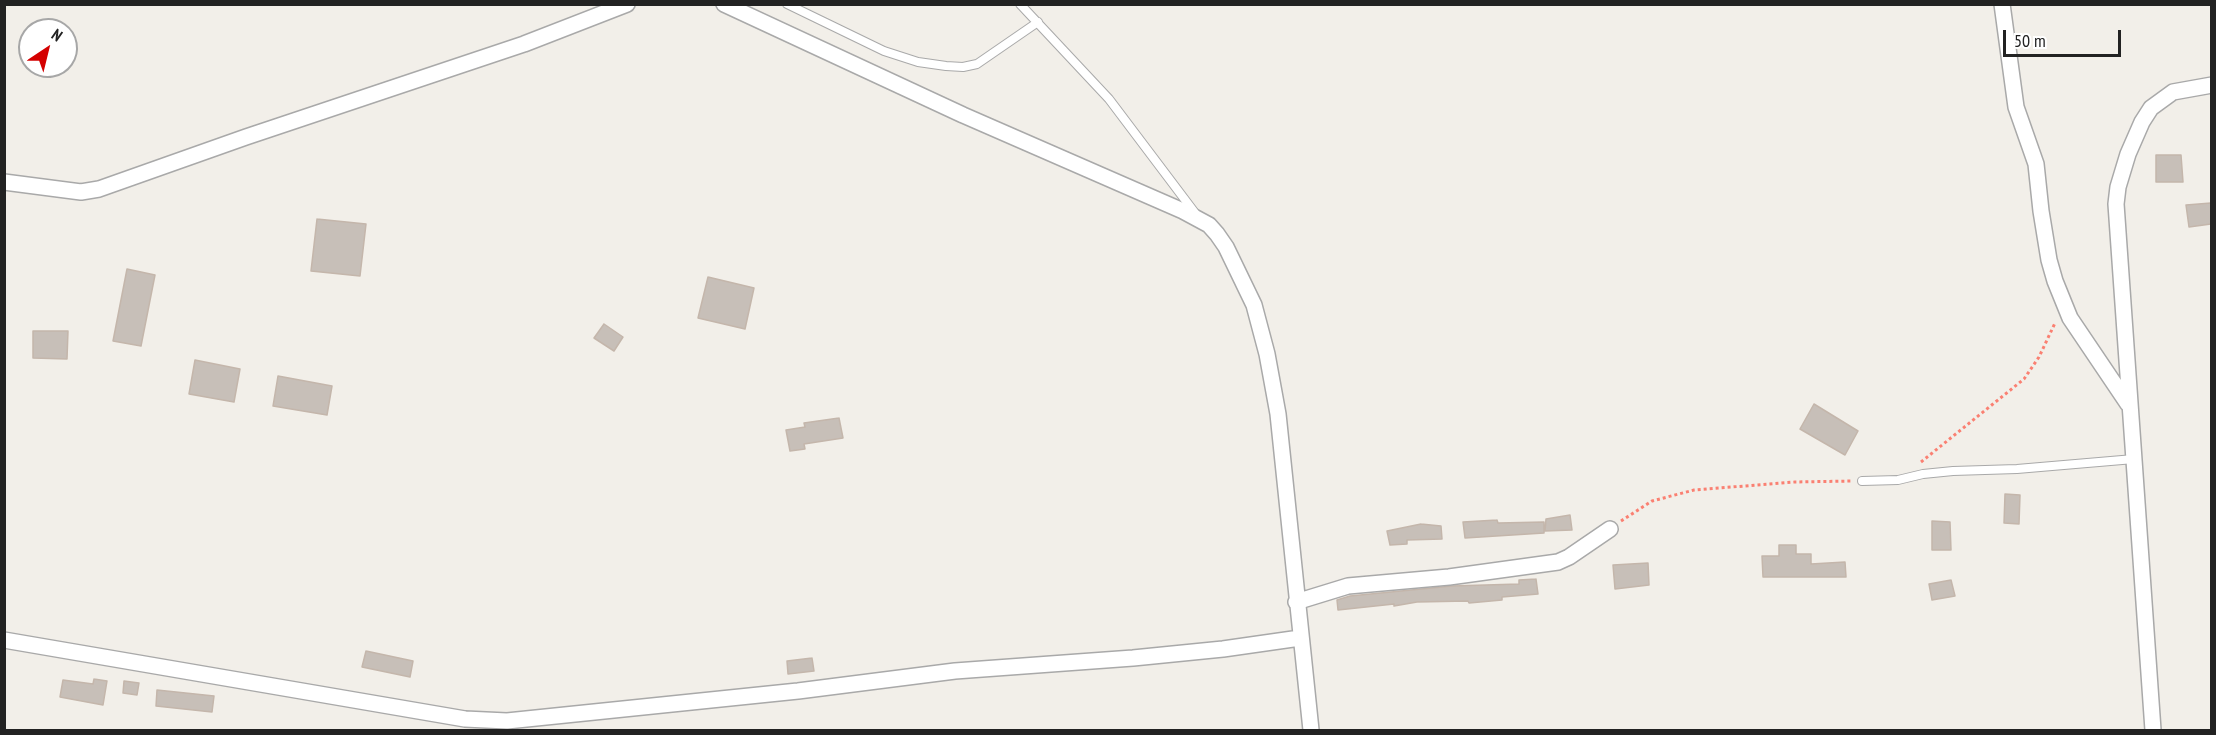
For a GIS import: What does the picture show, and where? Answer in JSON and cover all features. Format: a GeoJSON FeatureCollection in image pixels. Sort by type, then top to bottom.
{"type":"FeatureCollection","features":[{"type":"Feature","properties":{"kind":"street"},"geometry":{"type":"LineString","coordinates":[[4,182],[81,192],[99,189],[524,44],[627,4]]}},
{"type":"Feature","properties":{"kind":"street"},"geometry":{"type":"LineString","coordinates":[[724,4],[963,115],[1200,219],[1209,225],[1226,247],[1254,305],[1267,354],[1278,414],[1311,730]]}},
{"type":"Feature","properties":{"kind":"street"},"geometry":{"type":"LineString","coordinates":[[2002,4],[2016,107],[2036,164],[2049,260],[2063,304],[2070,318],[2130,406]]}},
{"type":"Feature","properties":{"kind":"street"},"geometry":{"type":"LineString","coordinates":[[2153,730],[2116,224],[2118,187],[2128,154],[2151,108],[2173,92],[2211,85]]}},
{"type":"Feature","properties":{"kind":"street"},"geometry":{"type":"LineString","coordinates":[[1296,602],[1358,585],[1558,562],[1610,529]]}},
{"type":"Feature","properties":{"kind":"street"},"geometry":{"type":"LineString","coordinates":[[4,640],[465,719],[507,721],[798,691],[955,671],[1133,658],[1300,638]]}},
{"type":"Feature","properties":{"kind":"lane"},"geometry":{"type":"LineString","coordinates":[[787,4],[884,51],[918,62],[946,66],[963,67],[977,64],[1038,22]]}},
{"type":"Feature","properties":{"kind":"lane"},"geometry":{"type":"LineString","coordinates":[[1020,4],[1109,99],[1200,219]]}},
{"type":"Feature","properties":{"kind":"lane"},"geometry":{"type":"LineString","coordinates":[[1862,481],[1898,480],[1923,474],[1953,471],[2017,469],[2134,459]]}},
{"type":"Feature","properties":{"kind":"path"},"geometry":{"type":"LineString","coordinates":[[1898,480],[2024,379],[2039,357],[2063,304]]}},
{"type":"Feature","properties":{"kind":"path"},"geometry":{"type":"LineString","coordinates":[[1610,529],[1644,505],[1686,492],[1795,482],[1862,481]]}},
{"type":"Feature","properties":{"kind":"building"},"geometry":{"type":"Polygon","coordinates":[[[2156,155],[2181,155],[2183,182],[2156,182],[2156,155]]]}},
{"type":"Feature","properties":{"kind":"building"},"geometry":{"type":"Polygon","coordinates":[[[2211,203],[2211,224],[2189,227],[2186,205],[2211,203]]]}},
{"type":"Feature","properties":{"kind":"building"},"geometry":{"type":"Polygon","coordinates":[[[317,219],[366,224],[360,276],[311,271],[317,219]]]}},
{"type":"Feature","properties":{"kind":"building"},"geometry":{"type":"Polygon","coordinates":[[[127,269],[155,275],[141,346],[113,341],[127,269]]]}},
{"type":"Feature","properties":{"kind":"building"},"geometry":{"type":"Polygon","coordinates":[[[708,277],[754,288],[745,329],[698,318],[708,277]]]}},
{"type":"Feature","properties":{"kind":"building"},"geometry":{"type":"Polygon","coordinates":[[[604,324],[623,337],[614,351],[594,338],[604,324]]]}},
{"type":"Feature","properties":{"kind":"building"},"geometry":{"type":"Polygon","coordinates":[[[33,331],[68,331],[67,359],[33,358],[33,331]]]}},
{"type":"Feature","properties":{"kind":"building"},"geometry":{"type":"Polygon","coordinates":[[[195,360],[240,369],[234,402],[189,394],[195,360]]]}},
{"type":"Feature","properties":{"kind":"building"},"geometry":{"type":"Polygon","coordinates":[[[278,376],[332,386],[327,415],[273,406],[278,376]]]}},
{"type":"Feature","properties":{"kind":"building"},"geometry":{"type":"Polygon","coordinates":[[[1814,404],[1858,431],[1845,455],[1800,429],[1814,404]]]}},
{"type":"Feature","properties":{"kind":"building"},"geometry":{"type":"Polygon","coordinates":[[[839,418],[843,438],[804,444],[805,449],[790,451],[786,430],[805,427],[804,423],[839,418]]]}},
{"type":"Feature","properties":{"kind":"building"},"geometry":{"type":"Polygon","coordinates":[[[2005,494],[2020,495],[2019,524],[2004,523],[2005,494]]]}},
{"type":"Feature","properties":{"kind":"building"},"geometry":{"type":"Polygon","coordinates":[[[1570,515],[1572,530],[1545,531],[1546,519],[1570,515]]]}},
{"type":"Feature","properties":{"kind":"building"},"geometry":{"type":"Polygon","coordinates":[[[1497,520],[1498,523],[1544,522],[1544,533],[1465,538],[1463,522],[1497,520]]]}},
{"type":"Feature","properties":{"kind":"building"},"geometry":{"type":"Polygon","coordinates":[[[1932,521],[1950,522],[1951,550],[1932,550],[1932,521]]]}},
{"type":"Feature","properties":{"kind":"building"},"geometry":{"type":"Polygon","coordinates":[[[1421,524],[1441,526],[1442,539],[1407,540],[1407,544],[1390,545],[1387,531],[1421,524]]]}},
{"type":"Feature","properties":{"kind":"building"},"geometry":{"type":"Polygon","coordinates":[[[1779,545],[1796,545],[1796,554],[1811,554],[1811,564],[1845,562],[1846,577],[1763,577],[1762,556],[1779,556],[1779,545]]]}},
{"type":"Feature","properties":{"kind":"building"},"geometry":{"type":"Polygon","coordinates":[[[1648,563],[1649,585],[1615,589],[1613,565],[1648,563]]]}},
{"type":"Feature","properties":{"kind":"building"},"geometry":{"type":"Polygon","coordinates":[[[1536,579],[1538,594],[1502,597],[1502,600],[1469,603],[1468,601],[1417,602],[1338,610],[1337,600],[1350,596],[1452,586],[1519,584],[1519,580],[1536,579]]]}},
{"type":"Feature","properties":{"kind":"building"},"geometry":{"type":"Polygon","coordinates":[[[1951,580],[1955,596],[1932,600],[1929,584],[1951,580]]]}},
{"type":"Feature","properties":{"kind":"building"},"geometry":{"type":"Polygon","coordinates":[[[366,651],[413,661],[410,677],[362,667],[366,651]]]}},
{"type":"Feature","properties":{"kind":"building"},"geometry":{"type":"Polygon","coordinates":[[[812,658],[814,671],[788,674],[787,661],[812,658]]]}},
{"type":"Feature","properties":{"kind":"building"},"geometry":{"type":"Polygon","coordinates":[[[94,679],[107,681],[103,705],[60,697],[63,680],[93,684],[94,679]]]}},
{"type":"Feature","properties":{"kind":"building"},"geometry":{"type":"Polygon","coordinates":[[[124,681],[139,683],[137,695],[123,693],[124,681]]]}},
{"type":"Feature","properties":{"kind":"building"},"geometry":{"type":"Polygon","coordinates":[[[157,690],[214,696],[212,712],[156,706],[157,690]]]}}]}
